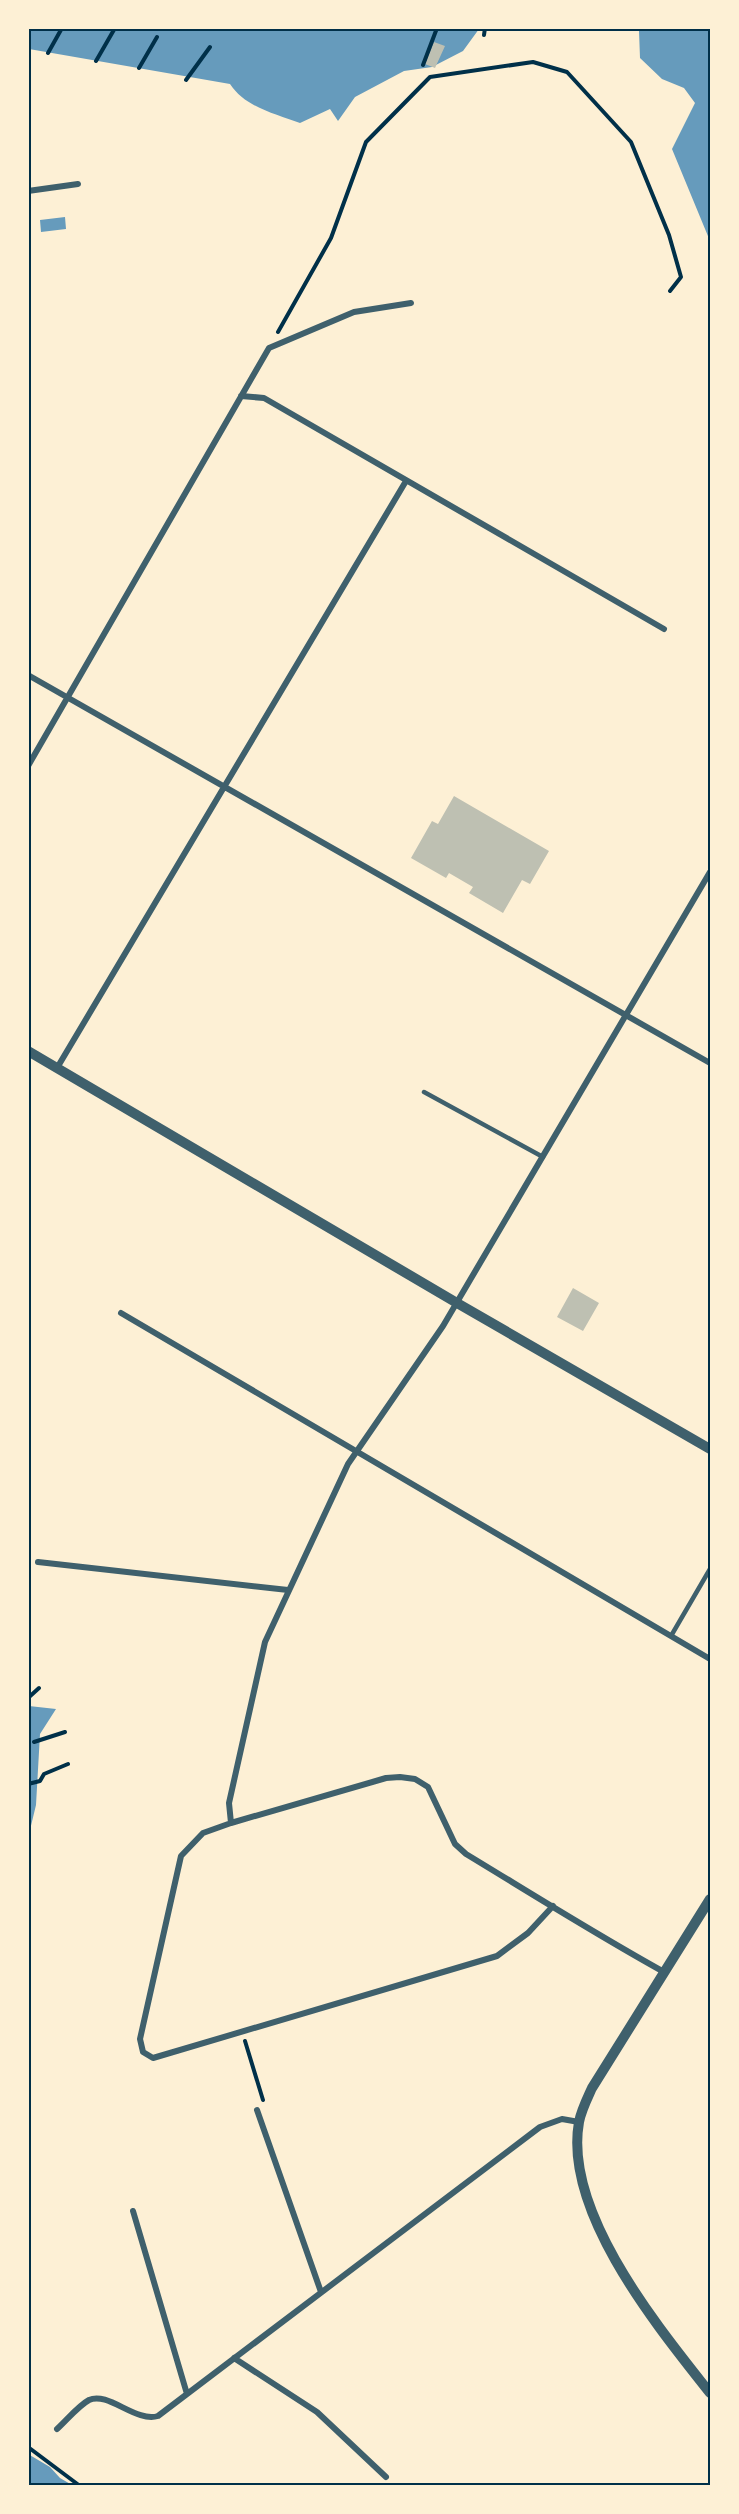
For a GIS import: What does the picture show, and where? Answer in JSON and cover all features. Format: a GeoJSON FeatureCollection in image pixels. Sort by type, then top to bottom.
{"type":"FeatureCollection","features":[{"type":"Feature","properties":{"kind":"street"},"geometry":{"type":"LineString","coordinates":[[28,191],[78,184]]}},
{"type":"Feature","properties":{"kind":"street"},"geometry":{"type":"LineString","coordinates":[[28,766],[269,348],[354,312],[411,303]]}},
{"type":"Feature","properties":{"kind":"street"},"geometry":{"type":"LineString","coordinates":[[241,396],[264,398],[664,629]]}},
{"type":"Feature","properties":{"kind":"street"},"geometry":{"type":"LineString","coordinates":[[57,1068],[406,481]]}},
{"type":"Feature","properties":{"kind":"street"},"geometry":{"type":"LineString","coordinates":[[28,675],[711,1063]]}},
{"type":"Feature","properties":{"kind":"street"},"geometry":{"type":"LineString","coordinates":[[231,1823],[229,1803],[265,1642],[348,1464],[457,1303],[711,872]]}},
{"type":"Feature","properties":{"kind":"street"},"geometry":{"type":"LineString","coordinates":[[28,1051],[711,1449]]}},
{"type":"Feature","properties":{"kind":"street"},"geometry":{"type":"LineString","coordinates":[[121,1313],[711,1659]]}},
{"type":"Feature","properties":{"kind":"street"},"geometry":{"type":"LineString","coordinates":[[38,1562],[288,1590]]}},
{"type":"Feature","properties":{"kind":"street"},"geometry":{"type":"LineString","coordinates":[[553,1906],[528,1933],[497,1956],[153,2058],[143,2052],[140,2039],[181,1856],[203,1833],[386,1778],[415,1779],[428,1787],[455,1844],[461,1849],[664,1972]]}},
{"type":"Feature","properties":{"kind":"street"},"geometry":{"type":"LineString","coordinates":[[710,2390],[621,2274],[603,2238],[582,2178],[578,2146],[579,2122],[592,2088],[711,1899]]}},
{"type":"Feature","properties":{"kind":"street"},"geometry":{"type":"LineString","coordinates":[[257,2110],[321,2292]]}},
{"type":"Feature","properties":{"kind":"street"},"geometry":{"type":"LineString","coordinates":[[57,2429],[89,2400],[99,2398],[152,2418],[187,2394],[540,2127],[562,2119],[579,2122]]}},
{"type":"Feature","properties":{"kind":"street"},"geometry":{"type":"LineString","coordinates":[[133,2211],[187,2394]]}},
{"type":"Feature","properties":{"kind":"street"},"geometry":{"type":"LineString","coordinates":[[234,2358],[317,2412],[386,2477]]}},
{"type":"Feature","properties":{"kind":"lane"},"geometry":{"type":"LineString","coordinates":[[424,1092],[543,1157]]}},
{"type":"Feature","properties":{"kind":"lane"},"geometry":{"type":"LineString","coordinates":[[671,1636],[711,1569]]}},
{"type":"Feature","properties":{"kind":"path"},"geometry":{"type":"LineString","coordinates":[[48,53],[62,28]]}},
{"type":"Feature","properties":{"kind":"path"},"geometry":{"type":"LineString","coordinates":[[96,61],[115,28]]}},
{"type":"Feature","properties":{"kind":"path"},"geometry":{"type":"LineString","coordinates":[[423,65],[437,28]]}},
{"type":"Feature","properties":{"kind":"path"},"geometry":{"type":"LineString","coordinates":[[484,35],[485,28]]}},
{"type":"Feature","properties":{"kind":"path"},"geometry":{"type":"LineString","coordinates":[[139,68],[158,36]]}},
{"type":"Feature","properties":{"kind":"path"},"geometry":{"type":"LineString","coordinates":[[186,80],[210,46]]}},
{"type":"Feature","properties":{"kind":"path"},"geometry":{"type":"LineString","coordinates":[[282,324],[331,238],[366,142],[430,77],[533,62],[567,72],[631,142],[669,235],[681,277],[670,291]]}},
{"type":"Feature","properties":{"kind":"path"},"geometry":{"type":"LineString","coordinates":[[28,1698],[39,1688]]}},
{"type":"Feature","properties":{"kind":"path"},"geometry":{"type":"LineString","coordinates":[[34,1742],[65,1732]]}},
{"type":"Feature","properties":{"kind":"path"},"geometry":{"type":"LineString","coordinates":[[28,1784],[40,1781],[44,1774],[68,1764]]}},
{"type":"Feature","properties":{"kind":"path"},"geometry":{"type":"LineString","coordinates":[[242,2032],[265,2108],[257,2110]]}},
{"type":"Feature","properties":{"kind":"path"},"geometry":{"type":"LineString","coordinates":[[28,2446],[80,2486]]}},
{"type":"Feature","properties":{"kind":"water"},"geometry":{"type":"Polygon","coordinates":[[[28,29],[479,29],[463,51],[432,67],[404,71],[355,97],[338,121],[330,109],[300,123],[252,104],[236,92],[230,84],[29,49],[28,29]]]}},
{"type":"Feature","properties":{"kind":"water"},"geometry":{"type":"Polygon","coordinates":[[[637,29],[710,29],[710,241],[672,149],[695,103],[684,88],[662,79],[640,58],[637,29]]]}},
{"type":"Feature","properties":{"kind":"water"},"geometry":{"type":"Polygon","coordinates":[[[65,217],[66,229],[41,232],[40,220],[65,217]]]}},
{"type":"Feature","properties":{"kind":"water"},"geometry":{"type":"Polygon","coordinates":[[[29,1706],[56,1709],[40,1734],[36,1805],[29,1834],[29,1706]]]}},
{"type":"Feature","properties":{"kind":"water"},"geometry":{"type":"Polygon","coordinates":[[[28,2454],[50,2467],[60,2478],[72,2485],[29,2485],[28,2454]]]}},
{"type":"Feature","properties":{"kind":"building"},"geometry":{"type":"Polygon","coordinates":[[[434,42],[445,46],[435,68],[425,64],[434,42]]]}},
{"type":"Feature","properties":{"kind":"building"},"geometry":{"type":"Polygon","coordinates":[[[454,796],[549,851],[530,884],[522,880],[503,913],[469,893],[473,887],[449,873],[446,878],[411,858],[432,821],[438,824],[454,796]]]}},
{"type":"Feature","properties":{"kind":"building"},"geometry":{"type":"Polygon","coordinates":[[[573,1288],[599,1303],[583,1331],[557,1317],[573,1288]]]}}]}
